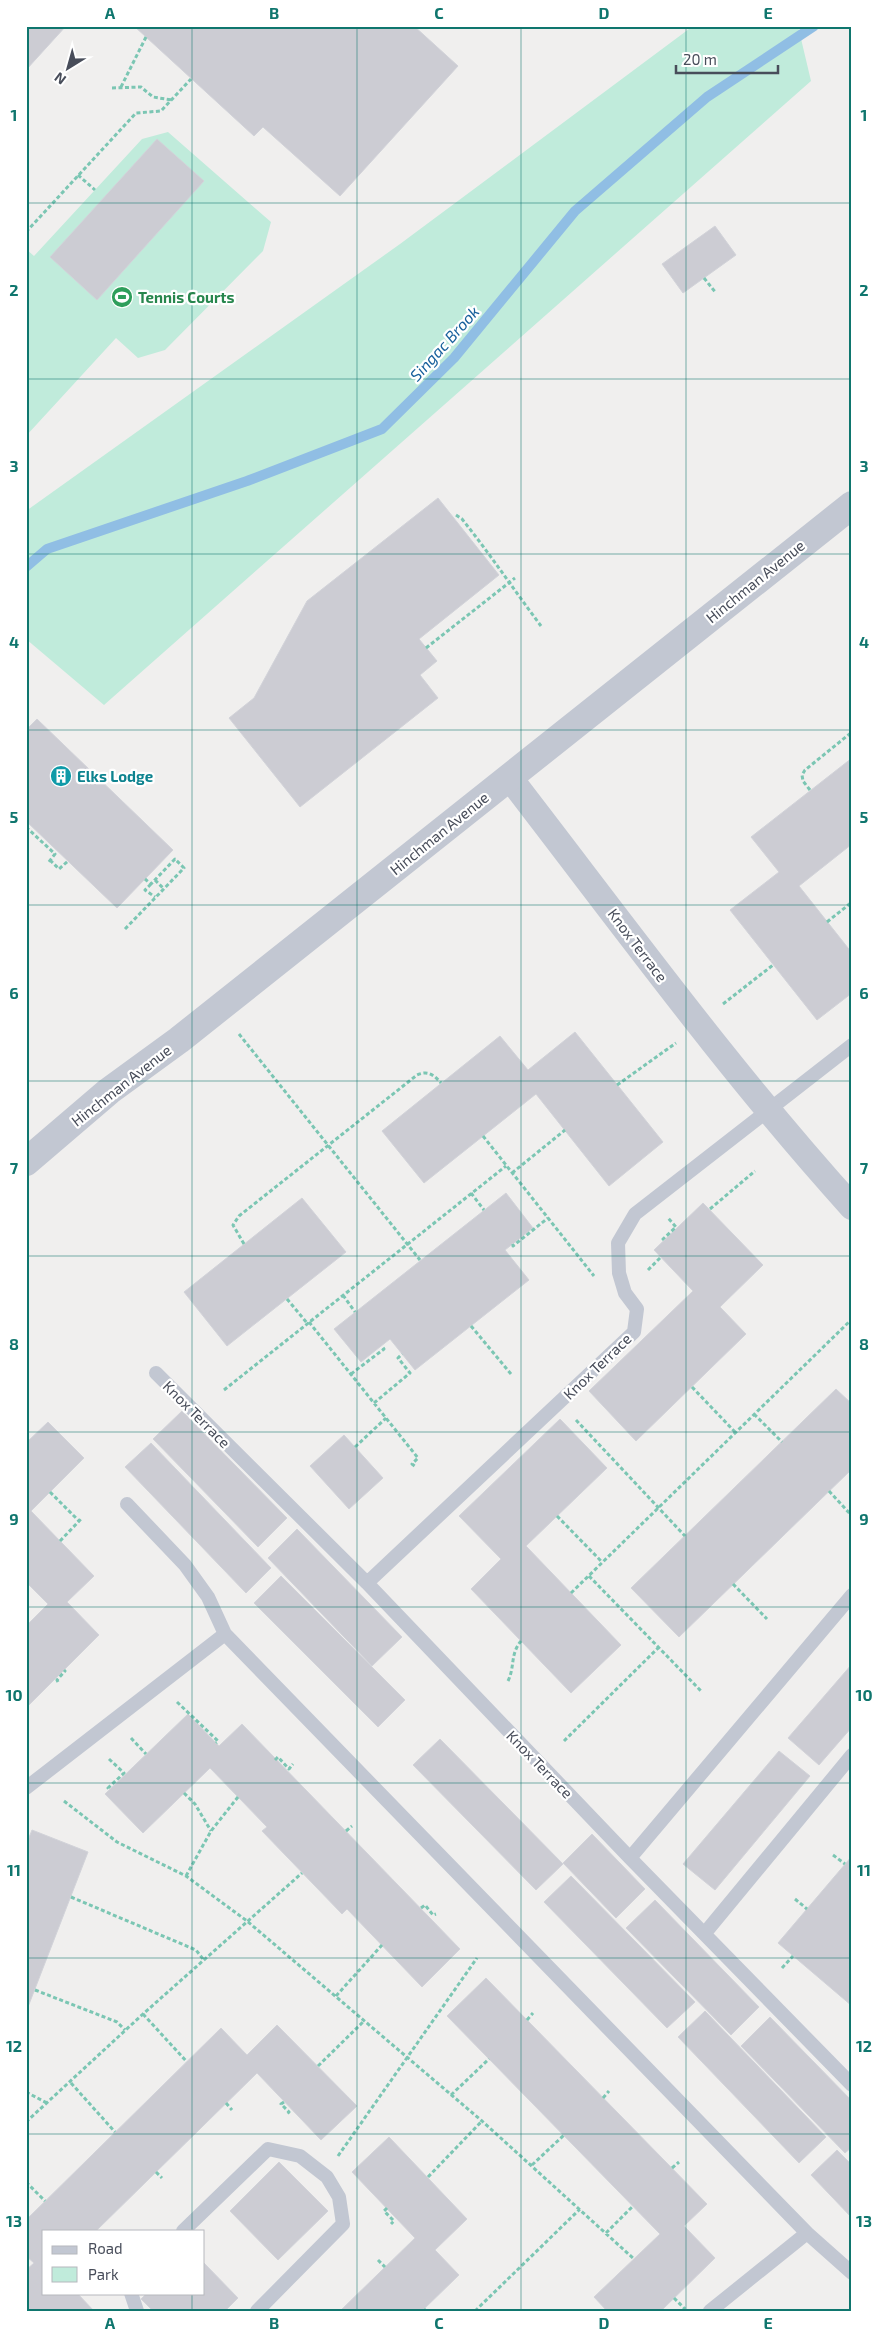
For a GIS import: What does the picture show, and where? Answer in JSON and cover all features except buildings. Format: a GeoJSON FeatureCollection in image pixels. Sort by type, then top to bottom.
{"type":"FeatureCollection","features":[{"type":"Feature","properties":{"kind":"street","name":"Hinchman Avenue"},"geometry":{"type":"LineString","coordinates":[[26,1162],[108,1091],[179,1040],[852,505]]}},
{"type":"Feature","properties":{"kind":"street","name":"Knox Terrace"},"geometry":{"type":"LineString","coordinates":[[509,777],[768,1112],[852,1208]]}},
{"type":"Feature","properties":{"kind":"lane","name":"Knox Terrace"},"geometry":{"type":"LineString","coordinates":[[367,1583],[634,1332],[637,1309],[625,1293],[619,1273],[618,1243],[635,1214],[730,1138],[768,1112],[852,1045]]}},
{"type":"Feature","properties":{"kind":"lane","name":"Knox Terrace"},"geometry":{"type":"LineString","coordinates":[[156,1373],[367,1583],[630,1858],[852,2085]]}},
{"type":"Feature","properties":{"kind":"lane"},"geometry":{"type":"LineString","coordinates":[[127,1504],[185,1565],[208,1597],[225,1634],[807,2233],[852,2273]]}},
{"type":"Feature","properties":{"kind":"lane"},"geometry":{"type":"LineString","coordinates":[[630,1858],[852,1595]]}},
{"type":"Feature","properties":{"kind":"lane"},"geometry":{"type":"LineString","coordinates":[[26,1788],[225,1634]]}},
{"type":"Feature","properties":{"kind":"lane"},"geometry":{"type":"LineString","coordinates":[[705,1933],[852,1755]]}},
{"type":"Feature","properties":{"kind":"lane"},"geometry":{"type":"LineString","coordinates":[[184,2230],[268,2149],[300,2156],[327,2177],[339,2197],[343,2224],[257,2311]]}},
{"type":"Feature","properties":{"kind":"lane"},"geometry":{"type":"LineString","coordinates":[[710,2311],[807,2233]]}},
{"type":"Feature","properties":{"kind":"lane"},"geometry":{"type":"LineString","coordinates":[[131,2294],[137,2311]]}},
{"type":"Feature","properties":{"kind":"path"},"geometry":{"type":"LineString","coordinates":[[121,87],[146,37]]}},
{"type":"Feature","properties":{"kind":"path"},"geometry":{"type":"LineString","coordinates":[[26,232],[136,113],[161,111],[191,79]]}},
{"type":"Feature","properties":{"kind":"path"},"geometry":{"type":"LineString","coordinates":[[112,88],[141,87],[153,96],[172,100]]}},
{"type":"Feature","properties":{"kind":"path"},"geometry":{"type":"LineString","coordinates":[[78,175],[95,190]]}},
{"type":"Feature","properties":{"kind":"path"},"geometry":{"type":"LineString","coordinates":[[704,278],[716,293]]}},
{"type":"Feature","properties":{"kind":"path"},"geometry":{"type":"LineString","coordinates":[[456,516],[462,519],[497,564],[541,626]]}},
{"type":"Feature","properties":{"kind":"path"},"geometry":{"type":"LineString","coordinates":[[426,648],[516,578]]}},
{"type":"Feature","properties":{"kind":"path"},"geometry":{"type":"LineString","coordinates":[[810,790],[803,780],[802,774],[852,732]]}},
{"type":"Feature","properties":{"kind":"path"},"geometry":{"type":"LineString","coordinates":[[26,827],[55,854],[49,861],[59,869],[68,861]]}},
{"type":"Feature","properties":{"kind":"path"},"geometry":{"type":"LineString","coordinates":[[125,929],[184,868],[175,859],[145,890],[155,897]]}},
{"type":"Feature","properties":{"kind":"path"},"geometry":{"type":"LineString","coordinates":[[145,879],[151,884]]}},
{"type":"Feature","properties":{"kind":"path"},"geometry":{"type":"LineString","coordinates":[[155,880],[164,889]]}},
{"type":"Feature","properties":{"kind":"path"},"geometry":{"type":"LineString","coordinates":[[827,922],[852,902]]}},
{"type":"Feature","properties":{"kind":"path"},"geometry":{"type":"LineString","coordinates":[[720,1006],[773,965]]}},
{"type":"Feature","properties":{"kind":"path"},"geometry":{"type":"LineString","coordinates":[[239,1034],[420,1260]]}},
{"type":"Feature","properties":{"kind":"path"},"geometry":{"type":"LineString","coordinates":[[618,1085],[678,1042]]}},
{"type":"Feature","properties":{"kind":"path"},"geometry":{"type":"LineString","coordinates":[[244,1244],[233,1225],[235,1220],[418,1075],[428,1073],[434,1075],[441,1083]]}},
{"type":"Feature","properties":{"kind":"path"},"geometry":{"type":"LineString","coordinates":[[512,1173],[565,1130]]}},
{"type":"Feature","properties":{"kind":"path"},"geometry":{"type":"LineString","coordinates":[[483,1136],[598,1280]]}},
{"type":"Feature","properties":{"kind":"path"},"geometry":{"type":"LineString","coordinates":[[224,1390],[506,1166]]}},
{"type":"Feature","properties":{"kind":"path"},"geometry":{"type":"LineString","coordinates":[[710,1209],[755,1171]]}},
{"type":"Feature","properties":{"kind":"path"},"geometry":{"type":"LineString","coordinates":[[472,1193],[484,1210]]}},
{"type":"Feature","properties":{"kind":"path"},"geometry":{"type":"LineString","coordinates":[[664,1240],[676,1227],[665,1214]]}},
{"type":"Feature","properties":{"kind":"path"},"geometry":{"type":"LineString","coordinates":[[513,1244],[513,1246],[548,1218]]}},
{"type":"Feature","properties":{"kind":"path"},"geometry":{"type":"LineString","coordinates":[[648,1270],[661,1257]]}},
{"type":"Feature","properties":{"kind":"path"},"geometry":{"type":"LineString","coordinates":[[343,1295],[355,1312]]}},
{"type":"Feature","properties":{"kind":"path"},"geometry":{"type":"LineString","coordinates":[[287,1298],[418,1458],[412,1464],[416,1467]]}},
{"type":"Feature","properties":{"kind":"path"},"geometry":{"type":"LineString","coordinates":[[571,1593],[852,1319]]}},
{"type":"Feature","properties":{"kind":"path"},"geometry":{"type":"LineString","coordinates":[[470,1326],[511,1374]]}},
{"type":"Feature","properties":{"kind":"path"},"geometry":{"type":"LineString","coordinates":[[351,1374],[384,1349],[382,1346]]}},
{"type":"Feature","properties":{"kind":"path"},"geometry":{"type":"LineString","coordinates":[[374,1403],[410,1372],[398,1358],[402,1354]]}},
{"type":"Feature","properties":{"kind":"path"},"geometry":{"type":"LineString","coordinates":[[692,1387],[735,1432]]}},
{"type":"Feature","properties":{"kind":"path"},"geometry":{"type":"LineString","coordinates":[[571,1414],[686,1536]]}},
{"type":"Feature","properties":{"kind":"path"},"geometry":{"type":"LineString","coordinates":[[754,1414],[782,1442]]}},
{"type":"Feature","properties":{"kind":"path"},"geometry":{"type":"LineString","coordinates":[[355,1447],[386,1418]]}},
{"type":"Feature","properties":{"kind":"path"},"geometry":{"type":"LineString","coordinates":[[829,1491],[852,1516]]}},
{"type":"Feature","properties":{"kind":"path"},"geometry":{"type":"LineString","coordinates":[[50,1492],[81,1520],[60,1541]]}},
{"type":"Feature","properties":{"kind":"path"},"geometry":{"type":"LineString","coordinates":[[557,1516],[602,1562]]}},
{"type":"Feature","properties":{"kind":"path"},"geometry":{"type":"LineString","coordinates":[[589,1576],[702,1692]]}},
{"type":"Feature","properties":{"kind":"path"},"geometry":{"type":"LineString","coordinates":[[733,1584],[767,1619]]}},
{"type":"Feature","properties":{"kind":"path"},"geometry":{"type":"LineString","coordinates":[[508,1681],[512,1670],[512,1655],[521,1641]]}},
{"type":"Feature","properties":{"kind":"path"},"geometry":{"type":"LineString","coordinates":[[564,1741],[659,1648]]}},
{"type":"Feature","properties":{"kind":"path"},"geometry":{"type":"LineString","coordinates":[[58,1682],[57,1680],[65,1672],[64,1670]]}},
{"type":"Feature","properties":{"kind":"path"},"geometry":{"type":"LineString","coordinates":[[173,1698],[218,1741],[216,1743]]}},
{"type":"Feature","properties":{"kind":"path"},"geometry":{"type":"LineString","coordinates":[[131,1738],[146,1754]]}},
{"type":"Feature","properties":{"kind":"path"},"geometry":{"type":"LineString","coordinates":[[275,1760],[278,1756],[289,1769],[293,1764]]}},
{"type":"Feature","properties":{"kind":"path"},"geometry":{"type":"LineString","coordinates":[[109,1759],[124,1773],[108,1788],[110,1789]]}},
{"type":"Feature","properties":{"kind":"path"},"geometry":{"type":"LineString","coordinates":[[184,1793],[195,1804],[211,1831]]}},
{"type":"Feature","properties":{"kind":"path"},"geometry":{"type":"LineString","coordinates":[[186,1876],[211,1831],[238,1797]]}},
{"type":"Feature","properties":{"kind":"path"},"geometry":{"type":"LineString","coordinates":[[64,1801],[116,1842],[186,1876],[247,1921],[532,2165],[634,2259]]}},
{"type":"Feature","properties":{"kind":"path"},"geometry":{"type":"LineString","coordinates":[[346,1831],[352,1826]]}},
{"type":"Feature","properties":{"kind":"path"},"geometry":{"type":"LineString","coordinates":[[833,1855],[845,1864]]}},
{"type":"Feature","properties":{"kind":"path"},"geometry":{"type":"LineString","coordinates":[[26,2122],[71,2083],[125,2030],[203,1959],[302,1873]]}},
{"type":"Feature","properties":{"kind":"path"},"geometry":{"type":"LineString","coordinates":[[70,1897],[196,1950],[203,1959]]}},
{"type":"Feature","properties":{"kind":"path"},"geometry":{"type":"LineString","coordinates":[[794,1899],[807,1909]]}},
{"type":"Feature","properties":{"kind":"path"},"geometry":{"type":"LineString","coordinates":[[421,1908],[425,1905],[433,1915],[436,1914]]}},
{"type":"Feature","properties":{"kind":"path"},"geometry":{"type":"LineString","coordinates":[[336,1996],[382,1945]]}},
{"type":"Feature","properties":{"kind":"path"},"geometry":{"type":"LineString","coordinates":[[782,1968],[793,1956]]}},
{"type":"Feature","properties":{"kind":"path"},"geometry":{"type":"LineString","coordinates":[[334,2161],[477,1958]]}},
{"type":"Feature","properties":{"kind":"path"},"geometry":{"type":"LineString","coordinates":[[35,1990],[117,2022],[125,2030]]}},
{"type":"Feature","properties":{"kind":"path"},"geometry":{"type":"LineString","coordinates":[[527,2020],[533,2013]]}},
{"type":"Feature","properties":{"kind":"path"},"geometry":{"type":"LineString","coordinates":[[143,2014],[187,2062]]}},
{"type":"Feature","properties":{"kind":"path"},"geometry":{"type":"LineString","coordinates":[[318,2066],[364,2021]]}},
{"type":"Feature","properties":{"kind":"path"},"geometry":{"type":"LineString","coordinates":[[450,2095],[489,2059]]}},
{"type":"Feature","properties":{"kind":"path"},"geometry":{"type":"LineString","coordinates":[[71,2083],[115,2132]]}},
{"type":"Feature","properties":{"kind":"path"},"geometry":{"type":"LineString","coordinates":[[603,2098],[610,2091]]}},
{"type":"Feature","properties":{"kind":"path"},"geometry":{"type":"LineString","coordinates":[[26,2092],[39,2097],[46,2103]]}},
{"type":"Feature","properties":{"kind":"path"},"geometry":{"type":"LineString","coordinates":[[284,2102],[281,2104],[289,2112],[287,2114]]}},
{"type":"Feature","properties":{"kind":"path"},"geometry":{"type":"LineString","coordinates":[[226,2104],[232,2110]]}},
{"type":"Feature","properties":{"kind":"path"},"geometry":{"type":"LineString","coordinates":[[428,2177],[482,2122]]}},
{"type":"Feature","properties":{"kind":"path"},"geometry":{"type":"LineString","coordinates":[[532,2165],[564,2135]]}},
{"type":"Feature","properties":{"kind":"path"},"geometry":{"type":"LineString","coordinates":[[672,2168],[679,2162]]}},
{"type":"Feature","properties":{"kind":"path"},"geometry":{"type":"LineString","coordinates":[[156,2172],[162,2178]]}},
{"type":"Feature","properties":{"kind":"path"},"geometry":{"type":"LineString","coordinates":[[26,2182],[45,2201]]}},
{"type":"Feature","properties":{"kind":"path"},"geometry":{"type":"LineString","coordinates":[[606,2233],[633,2206]]}},
{"type":"Feature","properties":{"kind":"path"},"geometry":{"type":"LineString","coordinates":[[387,2208],[384,2211],[394,2221],[392,2224]]}},
{"type":"Feature","properties":{"kind":"path"},"geometry":{"type":"LineString","coordinates":[[475,2311],[580,2209]]}},
{"type":"Feature","properties":{"kind":"path"},"geometry":{"type":"LineString","coordinates":[[378,2260],[385,2267]]}},
{"type":"Feature","properties":{"kind":"path"},"geometry":{"type":"LineString","coordinates":[[674,2298],[686,2310]]}},
{"type":"Feature","properties":{"kind":"green space"},"geometry":{"type":"Polygon","coordinates":[[[693,26],[798,26],[811,81],[104,705],[26,639],[26,511],[400,244],[693,26]]]}},
{"type":"Feature","properties":{"kind":"green space","name":"Tennis Courts"},"geometry":{"type":"Polygon","coordinates":[[[168,132],[271,222],[263,251],[165,350],[138,358],[116,338],[26,436],[26,249],[34,256],[142,139],[168,132]]]}},
{"type":"Feature","properties":{"kind":"waterway","name":"Singac Brook"},"geometry":{"type":"LineString","coordinates":[[26,567],[47,549],[247,481],[382,429],[454,358],[575,211],[707,97],[814,26]]}},
{"type":"Feature","properties":{"kind":"place","name":"Tennis Courts"},"geometry":{"type":"Point","coordinates":[122,297]}},
{"type":"Feature","properties":{"kind":"place","name":"Elks Lodge"},"geometry":{"type":"Point","coordinates":[61,776]}}]}
